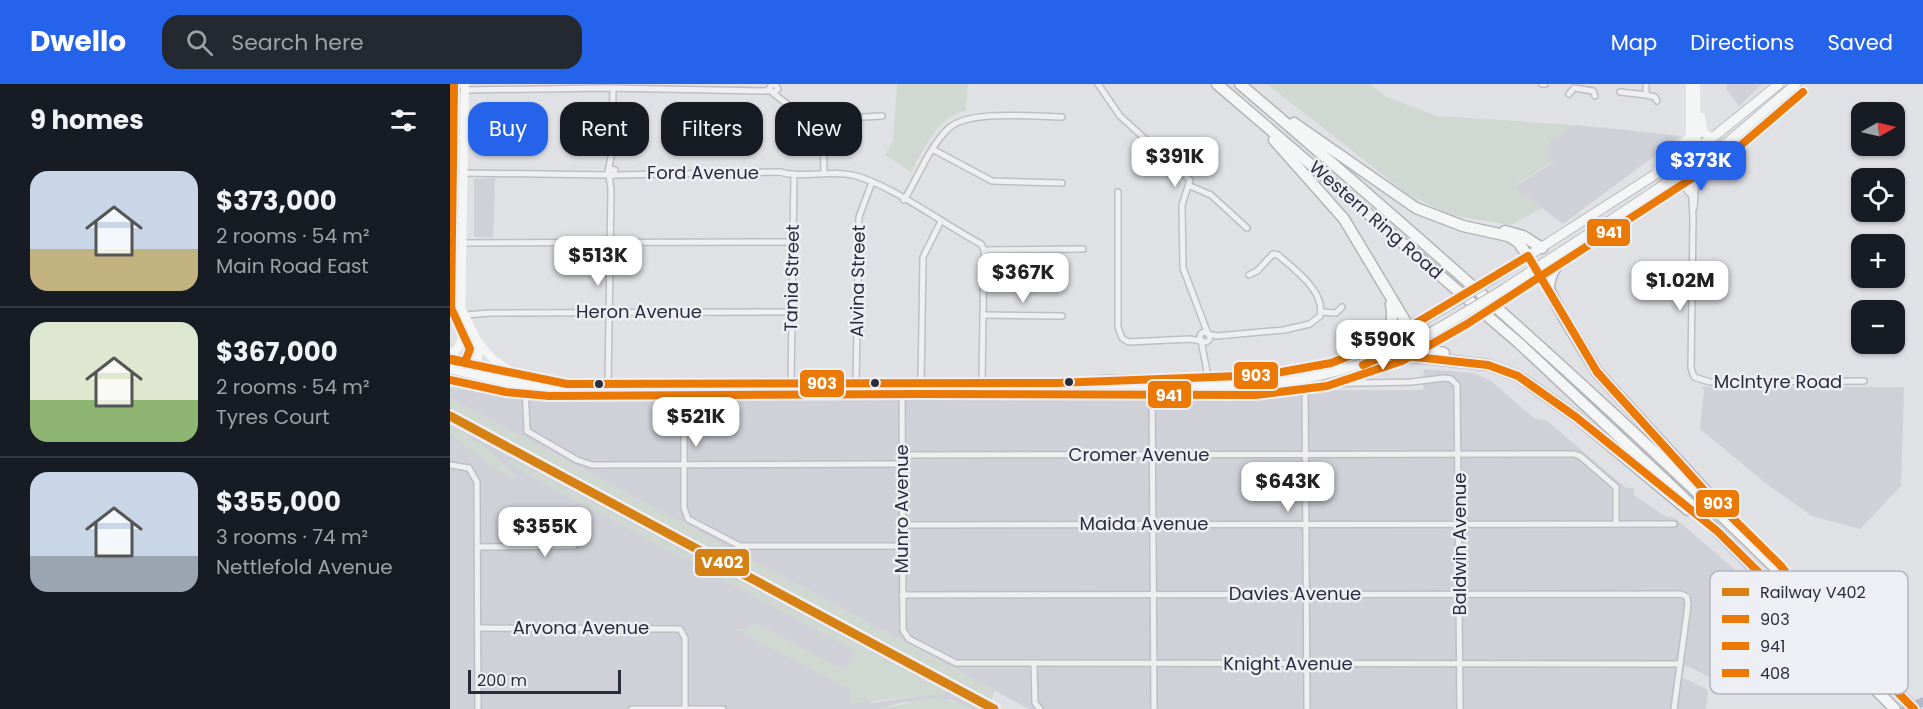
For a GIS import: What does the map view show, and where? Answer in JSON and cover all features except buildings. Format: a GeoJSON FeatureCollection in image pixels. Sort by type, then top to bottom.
{"type":"FeatureCollection","features":[{"type":"Feature","properties":{"kind":"highway"},"geometry":{"type":"LineString","coordinates":[[1217,84],[1258,123],[1344,219],[1391,301],[1410,329]]}},
{"type":"Feature","properties":{"kind":"highway","name":"Western Ring Road"},"geometry":{"type":"LineString","coordinates":[[1217,84],[1493,320],[1757,571]]}},
{"type":"Feature","properties":{"kind":"highway"},"geometry":{"type":"LineString","coordinates":[[1240,84],[1408,203],[1463,226],[1508,236],[1518,242],[1528,256]]}},
{"type":"Feature","properties":{"kind":"highway","name":"Western Ring Road"},"geometry":{"type":"LineString","coordinates":[[1240,84],[1449,263],[1720,511]]}},
{"type":"Feature","properties":{"kind":"highway"},"geometry":{"type":"LineString","coordinates":[[1549,288],[1551,273],[1559,262],[1598,235],[1606,223]]}},
{"type":"Feature","properties":{"kind":"highway"},"geometry":{"type":"LineString","coordinates":[[1463,226],[1519,234],[1542,248]]}},
{"type":"Feature","properties":{"kind":"highway"},"geometry":{"type":"LineString","coordinates":[[1537,267],[1564,318],[1597,372],[1720,511],[1785,571]]}},
{"type":"Feature","properties":{"kind":"highway"},"geometry":{"type":"LineString","coordinates":[[1354,356],[1389,333],[1394,321],[1391,301]]}},
{"type":"Feature","properties":{"kind":"highway"},"geometry":{"type":"LineString","coordinates":[[1419,340],[1434,351],[1471,357],[1518,376],[1547,395],[1717,531]]}},
{"type":"Feature","properties":{"kind":"highway"},"geometry":{"type":"LineString","coordinates":[[1384,357],[1403,356],[1488,365]]}},
{"type":"Feature","properties":{"kind":"highway","name":"Western Ring Road"},"geometry":{"type":"LineString","coordinates":[[1879,694],[1894,709]]}},
{"type":"Feature","properties":{"kind":"highway"},"geometry":{"type":"LineString","coordinates":[[1899,694],[1914,709]]}},
{"type":"Feature","properties":{"kind":"main road"},"geometry":{"type":"LineString","coordinates":[[1303,380],[1312,368],[1354,356],[1410,329],[1542,248],[1712,138],[1779,84]]}},
{"type":"Feature","properties":{"kind":"main road"},"geometry":{"type":"LineString","coordinates":[[450,360],[525,385],[1303,380],[1360,366],[1384,357],[1419,340],[1461,315],[1671,180],[1752,123],[1796,84]]}},
{"type":"Feature","properties":{"kind":"main road"},"geometry":{"type":"LineString","coordinates":[[1693,151],[1693,164]]}},
{"type":"Feature","properties":{"kind":"main road"},"geometry":{"type":"LineString","coordinates":[[1528,256],[1537,267]]}},
{"type":"Feature","properties":{"kind":"main road"},"geometry":{"type":"LineString","coordinates":[[1410,329],[1419,340]]}},
{"type":"Feature","properties":{"kind":"main road"},"geometry":{"type":"LineString","coordinates":[[1312,368],[1332,368],[1353,363],[1360,366]]}},
{"type":"Feature","properties":{"kind":"main road"},"geometry":{"type":"LineString","coordinates":[[450,369],[473,368],[567,384]]}},
{"type":"Feature","properties":{"kind":"street"},"geometry":{"type":"LineString","coordinates":[[1098,84],[1120,116],[1189,177],[1190,186],[1182,205],[1182,262],[1186,281],[1201,315],[1209,382]]}},
{"type":"Feature","properties":{"kind":"street"},"geometry":{"type":"LineString","coordinates":[[1646,84],[1646,95]]}},
{"type":"Feature","properties":{"kind":"street"},"geometry":{"type":"LineString","coordinates":[[1690,84],[1689,136],[1693,151]]}},
{"type":"Feature","properties":{"kind":"street"},"geometry":{"type":"LineString","coordinates":[[1693,151],[1696,84]]}},
{"type":"Feature","properties":{"kind":"street"},"geometry":{"type":"LineString","coordinates":[[1696,84],[1702,128],[1704,133],[1712,138]]}},
{"type":"Feature","properties":{"kind":"street"},"geometry":{"type":"LineString","coordinates":[[1569,94],[1574,88],[1584,86],[1593,91],[1595,96]]}},
{"type":"Feature","properties":{"kind":"street"},"geometry":{"type":"LineString","coordinates":[[473,368],[464,332],[463,309],[464,87],[613,91],[660,87],[757,89],[774,87],[786,102]]}},
{"type":"Feature","properties":{"kind":"street"},"geometry":{"type":"LineString","coordinates":[[608,384],[613,91]]}},
{"type":"Feature","properties":{"kind":"street"},"geometry":{"type":"LineString","coordinates":[[1620,92],[1655,97],[1657,101]]}},
{"type":"Feature","properties":{"kind":"street"},"geometry":{"type":"LineString","coordinates":[[862,117],[882,116]]}},
{"type":"Feature","properties":{"kind":"street"},"geometry":{"type":"LineString","coordinates":[[904,200],[946,130],[966,118],[1062,117]]}},
{"type":"Feature","properties":{"kind":"street"},"geometry":{"type":"LineString","coordinates":[[1650,177],[1689,136]]}},
{"type":"Feature","properties":{"kind":"street"},"geometry":{"type":"LineString","coordinates":[[450,138],[464,138]]}},
{"type":"Feature","properties":{"kind":"street"},"geometry":{"type":"LineString","coordinates":[[934,150],[992,181],[1062,183]]}},
{"type":"Feature","properties":{"kind":"street"},"geometry":{"type":"LineString","coordinates":[[824,156],[824,172]]}},
{"type":"Feature","properties":{"kind":"street"},"geometry":{"type":"LineString","coordinates":[[1692,218],[1690,195],[1693,164]]}},
{"type":"Feature","properties":{"kind":"street"},"geometry":{"type":"LineString","coordinates":[[1692,218],[1693,164]]}},
{"type":"Feature","properties":{"kind":"street","name":"Ford Avenue"},"geometry":{"type":"LineString","coordinates":[[463,173],[779,172],[794,174],[824,172],[846,174],[872,182],[981,244],[984,250]]}},
{"type":"Feature","properties":{"kind":"street","name":"Tania Street"},"geometry":{"type":"LineString","coordinates":[[791,383],[794,174]]}},
{"type":"Feature","properties":{"kind":"street"},"geometry":{"type":"LineString","coordinates":[[1671,180],[1683,184],[1690,195]]}},
{"type":"Feature","properties":{"kind":"street","name":"Alvina Street"},"geometry":{"type":"LineString","coordinates":[[856,384],[859,217],[872,182]]}},
{"type":"Feature","properties":{"kind":"street"},"geometry":{"type":"LineString","coordinates":[[1190,186],[1211,195],[1247,228]]}},
{"type":"Feature","properties":{"kind":"street"},"geometry":{"type":"LineString","coordinates":[[1118,192],[1116,227],[1120,333],[1128,342],[1190,339],[1292,328],[1313,322],[1321,312],[1321,305],[1306,282],[1274,254],[1249,275]]}},
{"type":"Feature","properties":{"kind":"street","name":"McIntyre Road"},"geometry":{"type":"LineString","coordinates":[[1692,218],[1691,364],[1694,377],[1710,382],[1864,381]]}},
{"type":"Feature","properties":{"kind":"street"},"geometry":{"type":"LineString","coordinates":[[450,220],[462,220]]}},
{"type":"Feature","properties":{"kind":"street"},"geometry":{"type":"LineString","coordinates":[[921,383],[923,257],[941,221]]}},
{"type":"Feature","properties":{"kind":"street"},"geometry":{"type":"LineString","coordinates":[[462,243],[793,242]]}},
{"type":"Feature","properties":{"kind":"street"},"geometry":{"type":"LineString","coordinates":[[982,383],[984,250],[1083,249]]}},
{"type":"Feature","properties":{"kind":"street","name":"Heron Avenue"},"geometry":{"type":"LineString","coordinates":[[450,301],[463,309],[487,313],[791,312]]}},
{"type":"Feature","properties":{"kind":"street"},"geometry":{"type":"LineString","coordinates":[[1321,312],[1336,313],[1342,307]]}},
{"type":"Feature","properties":{"kind":"street"},"geometry":{"type":"LineString","coordinates":[[463,309],[480,343],[494,361],[515,375]]}},
{"type":"Feature","properties":{"kind":"street"},"geometry":{"type":"LineString","coordinates":[[984,315],[1062,316]]}},
{"type":"Feature","properties":{"kind":"street"},"geometry":{"type":"LineString","coordinates":[[450,354],[460,346],[464,332]]}},
{"type":"Feature","properties":{"kind":"street"},"geometry":{"type":"LineString","coordinates":[[473,368],[480,355],[480,343]]}},
{"type":"Feature","properties":{"kind":"street"},"geometry":{"type":"LineString","coordinates":[[1306,709],[1303,380],[1316,384],[1364,382],[1360,366]]}},
{"type":"Feature","properties":{"kind":"street","name":"Baldwin Avenue"},"geometry":{"type":"LineString","coordinates":[[1364,382],[1417,382],[1444,378],[1454,380],[1459,390],[1460,709]]}},
{"type":"Feature","properties":{"kind":"street"},"geometry":{"type":"LineString","coordinates":[[1152,382],[1154,709]]}},
{"type":"Feature","properties":{"kind":"street","name":"Munro Avenue"},"geometry":{"type":"LineString","coordinates":[[902,383],[904,634]]}},
{"type":"Feature","properties":{"kind":"street"},"geometry":{"type":"LineString","coordinates":[[684,384],[685,515],[696,524],[740,546],[902,546]]}},
{"type":"Feature","properties":{"kind":"street"},"geometry":{"type":"LineString","coordinates":[[525,385],[526,431],[577,460],[597,465],[902,464]]}},
{"type":"Feature","properties":{"kind":"street","name":"Cromer Avenue"},"geometry":{"type":"LineString","coordinates":[[902,455],[1578,455],[1616,487],[1616,524]]}},
{"type":"Feature","properties":{"kind":"street"},"geometry":{"type":"LineString","coordinates":[[450,465],[469,468],[477,482],[478,709]]}},
{"type":"Feature","properties":{"kind":"street","name":"Maida Avenue"},"geometry":{"type":"LineString","coordinates":[[902,525],[1674,524]]}},
{"type":"Feature","properties":{"kind":"street"},"geometry":{"type":"LineString","coordinates":[[478,547],[574,546]]}},
{"type":"Feature","properties":{"kind":"street","name":"Davies Avenue"},"geometry":{"type":"LineString","coordinates":[[902,595],[1679,594],[1687,597],[1688,611],[1680,664]]}},
{"type":"Feature","properties":{"kind":"street","name":"Arvona Avenue"},"geometry":{"type":"LineString","coordinates":[[478,628],[676,628],[683,631],[685,709]]}},
{"type":"Feature","properties":{"kind":"street","name":"Knight Avenue"},"geometry":{"type":"LineString","coordinates":[[904,634],[909,639],[956,663],[1680,664]]}},
{"type":"Feature","properties":{"kind":"street"},"geometry":{"type":"LineString","coordinates":[[1034,664],[1035,702],[1040,709]]}},
{"type":"Feature","properties":{"kind":"street"},"geometry":{"type":"LineString","coordinates":[[1674,709],[1680,664]]}},
{"type":"Feature","properties":{"kind":"street"},"geometry":{"type":"LineString","coordinates":[[632,709],[723,709]]}},
{"type":"Feature","properties":{"kind":"shaded area"},"geometry":{"type":"Polygon","coordinates":[[[897,84],[968,84],[965,111],[946,120],[939,127],[911,172],[885,155],[893,141],[897,84]]]}},
{"type":"Feature","properties":{"kind":"shaded area"},"geometry":{"type":"Polygon","coordinates":[[[1267,84],[1370,84],[1386,97],[1437,116],[1575,125],[1550,142],[1548,152],[1553,162],[1514,186],[1542,208],[1511,225],[1450,215],[1409,195],[1267,84]]]}},
{"type":"Feature","properties":{"kind":"shaded area"},"geometry":{"type":"Polygon","coordinates":[[[1727,84],[1762,84],[1739,106],[1726,89],[1727,84]]]}},
{"type":"Feature","properties":{"kind":"shaded area"},"geometry":{"type":"Polygon","coordinates":[[[1575,125],[1681,136],[1563,224],[1514,187],[1553,163],[1548,152],[1550,141],[1575,125]]]}},
{"type":"Feature","properties":{"kind":"shaded area"},"geometry":{"type":"Polygon","coordinates":[[[495,178],[493,238],[474,237],[474,179],[495,178]]]}},
{"type":"Feature","properties":{"kind":"shaded area"},"geometry":{"type":"Polygon","coordinates":[[[1424,369],[1473,373],[1491,381],[1535,419],[1546,420],[1626,488],[1634,488],[1634,495],[1666,517],[1675,518],[1737,571],[1710,571],[1710,677],[1685,665],[1682,677],[1708,690],[1706,709],[1029,709],[450,398],[450,389],[678,392],[678,394],[701,392],[1423,390],[1424,369]]]}},
{"type":"Feature","properties":{"kind":"shaded area"},"geometry":{"type":"Polygon","coordinates":[[[450,372],[475,379],[474,383],[522,392],[450,389],[450,372]]]}},
{"type":"Feature","properties":{"kind":"shaded area"},"geometry":{"type":"Polygon","coordinates":[[[1700,387],[1904,387],[1901,486],[1860,529],[1812,516],[1768,485],[1700,429],[1704,390],[1700,387]]]}},
{"type":"Feature","properties":{"kind":"shaded area"},"geometry":{"type":"Polygon","coordinates":[[[450,398],[995,691],[991,701],[450,410],[450,398]]]}},
{"type":"Feature","properties":{"kind":"shaded area"},"geometry":{"type":"Polygon","coordinates":[[[450,410],[991,701],[987,709],[973,709],[951,700],[903,702],[879,709],[450,709],[450,430],[484,448],[450,424],[450,410]],[[511,459],[860,650],[871,703],[946,692],[511,459]]]}},
{"type":"Feature","properties":{"kind":"shaded area"},"geometry":{"type":"Polygon","coordinates":[[[450,424],[490,451],[516,476],[513,480],[478,457],[450,433],[450,424]]]}},
{"type":"Feature","properties":{"kind":"shaded area"},"geometry":{"type":"Polygon","coordinates":[[[511,459],[946,692],[945,695],[915,696],[850,704],[850,690],[735,629],[744,629],[756,623],[845,670],[855,651],[524,473],[508,462],[511,459]]]}},
{"type":"Feature","properties":{"kind":"shaded area"},"geometry":{"type":"Polygon","coordinates":[[[935,698],[963,704],[973,709],[879,709],[935,698]]]}},
{"type":"Feature","properties":{"kind":"waterway"},"geometry":{"type":"LineString","coordinates":[[1906,709],[1923,702]]}},
{"type":"Feature","properties":{"kind":"railway"},"geometry":{"type":"LineString","coordinates":[[450,413],[1000,709]]}},
{"type":"Feature","properties":{"kind":"rail line","name":"V402"},"geometry":{"type":"LineString","coordinates":[[450,416],[994,709]]}},
{"type":"Feature","properties":{"kind":"transit line","name":"408"},"geometry":{"type":"LineString","coordinates":[[452,359],[465,362],[470,349],[451,308],[454,84]]}},
{"type":"Feature","properties":{"kind":"transit line","name":"941"},"geometry":{"type":"LineString","coordinates":[[450,380],[506,392],[549,396],[1255,395],[1327,386],[1402,361],[1467,324],[1734,151],[1803,92]]}},
{"type":"Feature","properties":{"kind":"transit line","name":"903"},"geometry":{"type":"LineString","coordinates":[[450,360],[567,384],[1056,383],[1265,375],[1331,363],[1383,343],[1528,256],[1597,372],[1703,489],[1785,571]]}},
{"type":"Feature","properties":{"kind":"transit line","name":"903"},"geometry":{"type":"LineString","coordinates":[[1363,365],[1384,356],[1406,356],[1488,365],[1518,376],[1576,417],[1717,531],[1757,571]]}},
{"type":"Feature","properties":{"kind":"transit line","name":"903"},"geometry":{"type":"LineString","coordinates":[[1899,694],[1914,709]]}}]}
